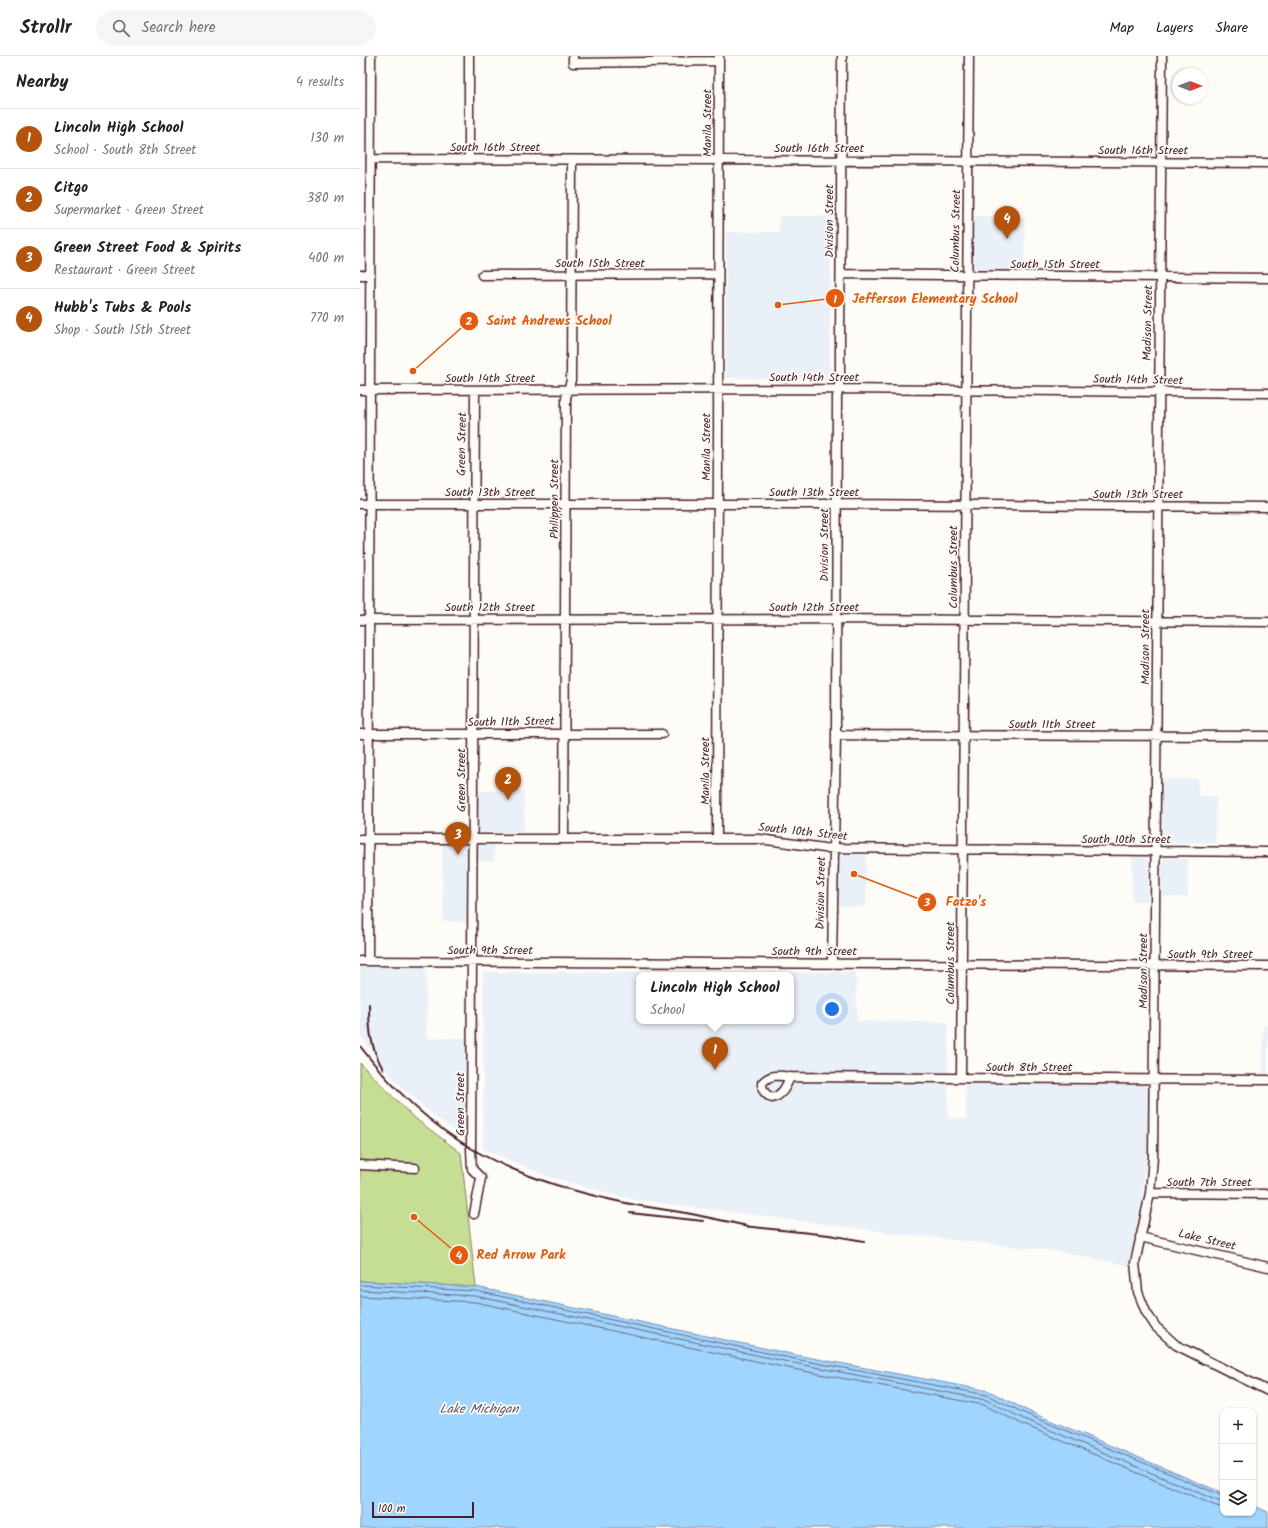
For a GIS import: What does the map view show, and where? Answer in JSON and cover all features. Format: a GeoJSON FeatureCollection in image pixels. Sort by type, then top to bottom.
{"type":"FeatureCollection","features":[{"type":"Feature","properties":{"kind":"street"},"geometry":{"type":"LineString","coordinates":[[364,961],[369,839],[371,56]]}},
{"type":"Feature","properties":{"kind":"street"},"geometry":{"type":"LineString","coordinates":[[469,56],[469,159]]}},
{"type":"Feature","properties":{"kind":"street","name":"Division Street"},"geometry":{"type":"LineString","coordinates":[[832,963],[836,735],[835,619],[837,397],[840,380],[842,56]]}},
{"type":"Feature","properties":{"kind":"street","name":"Columbus Street"},"geometry":{"type":"LineString","coordinates":[[961,1078],[969,56]]}},
{"type":"Feature","properties":{"kind":"street","name":"Madison Street"},"geometry":{"type":"LineString","coordinates":[[1162,56],[1155,1079],[1153,1157],[1150,1193],[1135,1263],[1137,1287],[1146,1312],[1156,1327],[1168,1340],[1180,1348],[1268,1391]]}},
{"type":"Feature","properties":{"kind":"street"},"geometry":{"type":"LineString","coordinates":[[573,59],[719,59]]}},
{"type":"Feature","properties":{"kind":"street","name":"Manila Street"},"geometry":{"type":"LineString","coordinates":[[717,839],[719,59]]}},
{"type":"Feature","properties":{"kind":"street","name":"South 16th Street"},"geometry":{"type":"LineString","coordinates":[[370,159],[1268,163]]}},
{"type":"Feature","properties":{"kind":"street","name":"Philippen Street"},"geometry":{"type":"LineString","coordinates":[[564,839],[566,398],[571,380],[572,160]]}},
{"type":"Feature","properties":{"kind":"street","name":"South 15th Street"},"geometry":{"type":"LineString","coordinates":[[482,274],[718,274]]}},
{"type":"Feature","properties":{"kind":"street","name":"South 15th Street"},"geometry":{"type":"LineString","coordinates":[[841,274],[1268,278]]}},
{"type":"Feature","properties":{"kind":"street"},"geometry":{"type":"LineString","coordinates":[[360,275],[370,275]]}},
{"type":"Feature","properties":{"kind":"street","name":"South 14th Street"},"geometry":{"type":"LineString","coordinates":[[360,390],[838,389],[1268,393]]}},
{"type":"Feature","properties":{"kind":"street","name":"Green Street"},"geometry":{"type":"LineString","coordinates":[[474,1214],[481,1178],[472,1169],[472,838],[475,390]]}},
{"type":"Feature","properties":{"kind":"street","name":"South 13th Street"},"geometry":{"type":"LineString","coordinates":[[360,504],[836,504],[1268,507]]}},
{"type":"Feature","properties":{"kind":"street","name":"South 12th Street"},"geometry":{"type":"LineString","coordinates":[[360,620],[835,619],[1268,622]]}},
{"type":"Feature","properties":{"kind":"street","name":"South 11th Street"},"geometry":{"type":"LineString","coordinates":[[360,734],[662,734]]}},
{"type":"Feature","properties":{"kind":"street","name":"South 11th Street"},"geometry":{"type":"LineString","coordinates":[[836,735],[1268,736]]}},
{"type":"Feature","properties":{"kind":"street","name":"South 10th Street"},"geometry":{"type":"LineString","coordinates":[[360,839],[760,839],[834,848],[1268,852]]}},
{"type":"Feature","properties":{"kind":"street","name":"South 9th Street"},"geometry":{"type":"LineString","coordinates":[[364,961],[1268,966]]}},
{"type":"Feature","properties":{"kind":"street","name":"South 8th Street"},"geometry":{"type":"LineString","coordinates":[[790,1077],[1268,1080]]}},
{"type":"Feature","properties":{"kind":"street"},"geometry":{"type":"LineString","coordinates":[[360,1165],[415,1168]]}},
{"type":"Feature","properties":{"kind":"street","name":"South 7th Street"},"geometry":{"type":"LineString","coordinates":[[1150,1193],[1268,1194]]}},
{"type":"Feature","properties":{"kind":"street","name":"Lake Street"},"geometry":{"type":"LineString","coordinates":[[1140,1237],[1268,1267]]}},
{"type":"Feature","properties":{"kind":"shaded area"},"geometry":{"type":"Polygon","coordinates":[[[779,216],[831,216],[830,379],[725,378],[726,232],[779,232],[779,216]]]}},
{"type":"Feature","properties":{"kind":"shaded area"},"geometry":{"type":"Polygon","coordinates":[[[972,216],[1025,217],[1024,270],[973,269],[971,265],[972,216]]]}},
{"type":"Feature","properties":{"kind":"shaded area"},"geometry":{"type":"Polygon","coordinates":[[[1162,779],[1198,779],[1198,796],[1216,796],[1215,843],[1163,842],[1162,779]]]}},
{"type":"Feature","properties":{"kind":"shaded area"},"geometry":{"type":"Polygon","coordinates":[[[478,791],[524,791],[524,832],[484,832],[479,830],[478,791]]]}},
{"type":"Feature","properties":{"kind":"shaded area"},"geometry":{"type":"Polygon","coordinates":[[[442,844],[494,844],[494,861],[467,862],[467,922],[443,921],[442,844]]]}},
{"type":"Feature","properties":{"kind":"shaded area"},"geometry":{"type":"Polygon","coordinates":[[[837,855],[866,855],[866,907],[836,906],[837,855]]]}},
{"type":"Feature","properties":{"kind":"shaded area"},"geometry":{"type":"Polygon","coordinates":[[[1132,857],[1143,857],[1148,861],[1148,901],[1132,901],[1132,857]]]}},
{"type":"Feature","properties":{"kind":"shaded area"},"geometry":{"type":"Polygon","coordinates":[[[1164,858],[1188,859],[1188,897],[1162,897],[1162,863],[1164,858]]]}},
{"type":"Feature","properties":{"kind":"shaded area"},"geometry":{"type":"Polygon","coordinates":[[[360,967],[426,967],[427,1038],[466,1038],[466,1140],[433,1115],[396,1082],[360,1035],[360,967]]]}},
{"type":"Feature","properties":{"kind":"shaded area"},"geometry":{"type":"Polygon","coordinates":[[[483,972],[636,972],[636,1024],[794,1024],[794,972],[856,972],[857,1021],[948,1022],[948,1118],[966,1119],[966,1092],[964,1089],[965,1085],[968,1084],[1146,1085],[1148,1091],[1147,1156],[1141,1203],[1130,1266],[1056,1251],[909,1235],[630,1199],[549,1177],[483,1149],[483,972]]]}},
{"type":"Feature","properties":{"kind":"shaded area"},"geometry":{"type":"Polygon","coordinates":[[[1263,1025],[1268,1025],[1268,1074],[1263,1074],[1263,1025]]]}},
{"type":"Feature","properties":{"kind":"green space"},"geometry":{"type":"Polygon","coordinates":[[[360,1063],[412,1116],[461,1153],[476,1287],[360,1281],[360,1063]]]}},
{"type":"Feature","properties":{"kind":"water","name":"Lake Michigan"},"geometry":{"type":"Polygon","coordinates":[[[360,1281],[476,1287],[796,1355],[989,1391],[1028,1411],[1220,1492],[1220,1516],[1256,1516],[1256,1507],[1268,1512],[1268,1528],[360,1528],[360,1281]]]}},
{"type":"Feature","properties":{"kind":"railway"},"geometry":{"type":"LineString","coordinates":[[369,1004],[371,1038],[375,1053],[383,1069]]}},
{"type":"Feature","properties":{"kind":"railway"},"geometry":{"type":"LineString","coordinates":[[360,1046],[387,1079],[415,1107],[444,1131],[474,1150],[507,1167],[580,1192],[629,1204],[686,1213],[748,1226]]}},
{"type":"Feature","properties":{"kind":"railway"},"geometry":{"type":"LineString","coordinates":[[630,1213],[703,1221]]}},
{"type":"Feature","properties":{"kind":"railway"},"geometry":{"type":"LineString","coordinates":[[743,1226],[829,1235],[864,1241]]}},
{"type":"Feature","properties":{"kind":"place","name":"Hubb's Tubs & Pools"},"geometry":{"type":"Point","coordinates":[1007,239]}},
{"type":"Feature","properties":{"kind":"place","name":"Jefferson Elementary School"},"geometry":{"type":"Point","coordinates":[778,305]}},
{"type":"Feature","properties":{"kind":"place","name":"Saint Andrews School"},"geometry":{"type":"Point","coordinates":[413,371]}},
{"type":"Feature","properties":{"kind":"place","name":"Citgo"},"geometry":{"type":"Point","coordinates":[508,800]}},
{"type":"Feature","properties":{"kind":"place","name":"Green Street Food & Spirits"},"geometry":{"type":"Point","coordinates":[458,855]}},
{"type":"Feature","properties":{"kind":"place","name":"Fatzo's"},"geometry":{"type":"Point","coordinates":[854,874]}},
{"type":"Feature","properties":{"kind":"place","name":"Lincoln High School"},"geometry":{"type":"Point","coordinates":[715,1070]}},
{"type":"Feature","properties":{"kind":"place","name":"Red Arrow Park"},"geometry":{"type":"Point","coordinates":[414,1217]}}]}
